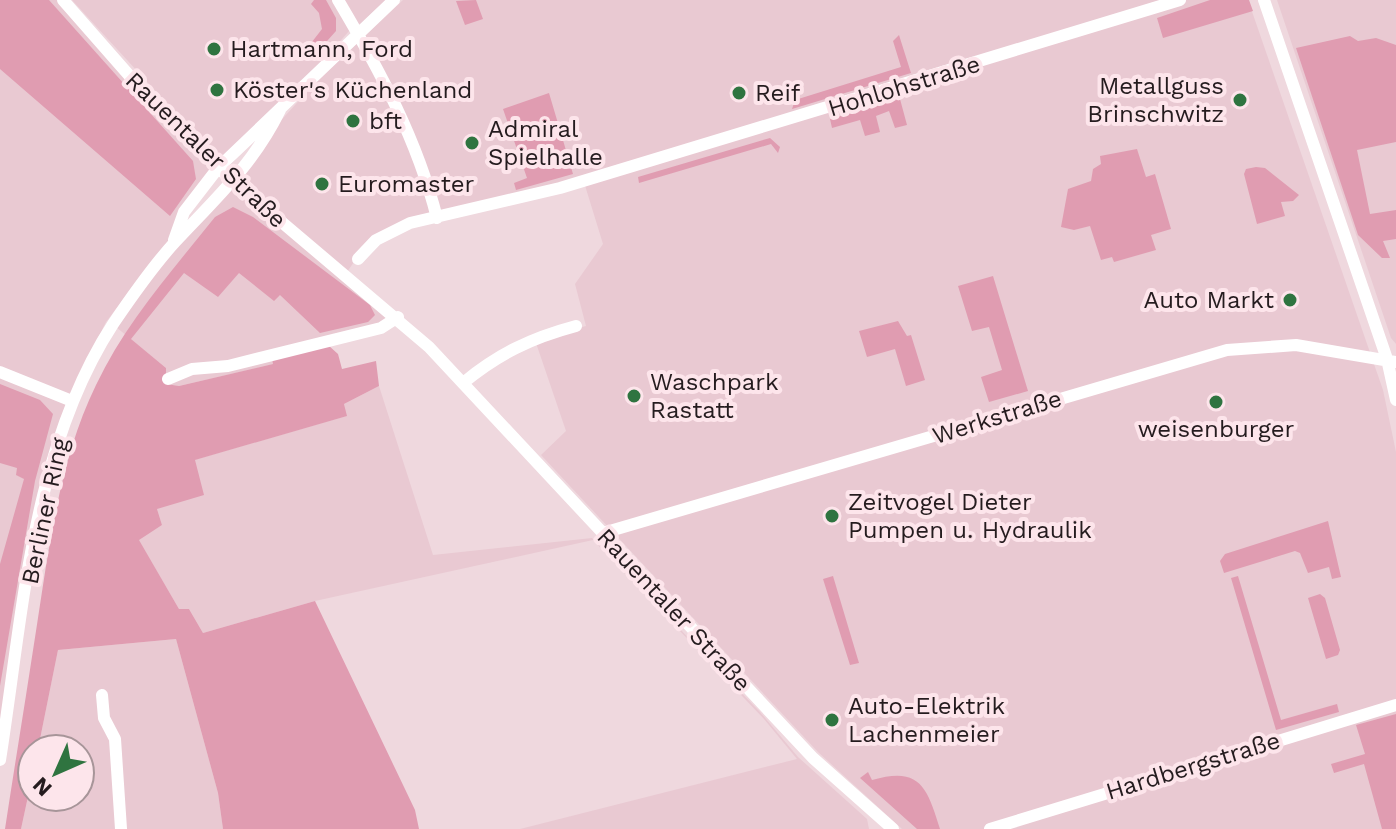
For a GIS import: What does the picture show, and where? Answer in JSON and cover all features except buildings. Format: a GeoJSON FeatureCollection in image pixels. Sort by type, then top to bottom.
{"type":"FeatureCollection","features":[{"type":"Feature","properties":{"kind":"street","name":"Rauentaler Straße"},"geometry":{"type":"LineString","coordinates":[[63,0],[148,98],[218,168],[326,262],[398,317],[813,758],[893,829]]}},
{"type":"Feature","properties":{"kind":"street"},"geometry":{"type":"LineString","coordinates":[[338,0],[407,129],[437,218]]}},
{"type":"Feature","properties":{"kind":"street","name":"Berliner Ring"},"geometry":{"type":"LineString","coordinates":[[173,244],[184,212],[218,168],[394,0]]}},
{"type":"Feature","properties":{"kind":"street","name":"Hohlohstraße"},"geometry":{"type":"LineString","coordinates":[[358,259],[388,231],[560,188],[1180,0]]}},
{"type":"Feature","properties":{"kind":"street"},"geometry":{"type":"LineString","coordinates":[[1264,0],[1392,360],[1396,400]]}},
{"type":"Feature","properties":{"kind":"street","name":"Berliner Ring"},"geometry":{"type":"LineString","coordinates":[[0,760],[47,475],[72,401],[107,334],[173,244],[233,182],[265,140],[280,110]]}},
{"type":"Feature","properties":{"kind":"street"},"geometry":{"type":"LineString","coordinates":[[168,379],[192,369],[228,366],[381,328],[398,317]]}},
{"type":"Feature","properties":{"kind":"street"},"geometry":{"type":"LineString","coordinates":[[463,383],[511,348],[576,326]]}},
{"type":"Feature","properties":{"kind":"street","name":"Werkstraße"},"geometry":{"type":"LineString","coordinates":[[603,533],[1227,350],[1296,345],[1392,360]]}},
{"type":"Feature","properties":{"kind":"street"},"geometry":{"type":"LineString","coordinates":[[0,372],[72,401]]}},
{"type":"Feature","properties":{"kind":"street"},"geometry":{"type":"LineString","coordinates":[[102,695],[104,718],[115,739],[121,829]]}},
{"type":"Feature","properties":{"kind":"street","name":"Hardbergstraße"},"geometry":{"type":"LineString","coordinates":[[990,829],[1396,705]]}},
{"type":"Feature","properties":{"kind":"shaded area"},"geometry":{"type":"Polygon","coordinates":[[[0,0],[60,0],[219,174],[106,322],[74,386],[55,440],[0,744],[0,0]]]}},
{"type":"Feature","properties":{"kind":"shaded area"},"geometry":{"type":"Polygon","coordinates":[[[0,0],[49,0],[193,161],[196,179],[170,216],[0,69],[0,0]]]}},
{"type":"Feature","properties":{"kind":"shaded area"},"geometry":{"type":"Polygon","coordinates":[[[72,0],[332,0],[350,30],[227,169],[72,0]]]}},
{"type":"Feature","properties":{"kind":"shaded area"},"geometry":{"type":"Polygon","coordinates":[[[314,0],[326,0],[336,18],[336,31],[311,59],[301,56],[322,29],[319,13],[311,4],[314,0]]]}},
{"type":"Feature","properties":{"kind":"shaded area"},"geometry":{"type":"Polygon","coordinates":[[[343,0],[386,0],[359,25],[343,0]]]}},
{"type":"Feature","properties":{"kind":"shaded area"},"geometry":{"type":"Polygon","coordinates":[[[403,0],[1248,0],[1383,390],[1396,452],[1396,829],[902,829],[818,752],[541,455],[566,431],[535,340],[586,326],[575,284],[603,244],[583,179],[412,220],[363,249],[347,272],[232,174],[316,82],[403,0]]]}},
{"type":"Feature","properties":{"kind":"shaded area"},"geometry":{"type":"Polygon","coordinates":[[[476,0],[483,19],[465,25],[456,1],[476,0]]]}},
{"type":"Feature","properties":{"kind":"shaded area"},"geometry":{"type":"Polygon","coordinates":[[[1210,0],[1249,0],[1253,11],[1163,38],[1157,18],[1210,0]]]}},
{"type":"Feature","properties":{"kind":"shaded area"},"geometry":{"type":"Polygon","coordinates":[[[1277,0],[1396,0],[1396,344],[1391,338],[1277,0]]]}},
{"type":"Feature","properties":{"kind":"shaded area"},"geometry":{"type":"Polygon","coordinates":[[[899,35],[911,73],[792,109],[795,100],[901,67],[893,41],[899,35]]]}},
{"type":"Feature","properties":{"kind":"shaded area"},"geometry":{"type":"Polygon","coordinates":[[[1350,36],[1358,41],[1376,38],[1396,45],[1396,142],[1357,150],[1370,214],[1396,210],[1396,239],[1383,241],[1390,258],[1382,258],[1358,235],[1296,48],[1350,36]]]}},
{"type":"Feature","properties":{"kind":"shaded area"},"geometry":{"type":"Polygon","coordinates":[[[549,93],[573,174],[516,190],[514,183],[527,178],[503,109],[549,93]]]}},
{"type":"Feature","properties":{"kind":"shaded area"},"geometry":{"type":"Polygon","coordinates":[[[900,99],[907,125],[895,128],[889,111],[876,116],[880,132],[865,136],[860,120],[832,128],[830,119],[900,99]]]}},
{"type":"Feature","properties":{"kind":"shaded area"},"geometry":{"type":"Polygon","coordinates":[[[770,138],[780,147],[778,153],[771,144],[639,183],[638,177],[770,138]]]}},
{"type":"Feature","properties":{"kind":"shaded area"},"geometry":{"type":"Polygon","coordinates":[[[1137,149],[1146,177],[1155,174],[1171,229],[1151,235],[1156,250],[1114,262],[1112,257],[1101,260],[1090,226],[1074,230],[1061,227],[1068,189],[1091,181],[1093,169],[1101,164],[1100,156],[1137,149]]]}},
{"type":"Feature","properties":{"kind":"shaded area"},"geometry":{"type":"Polygon","coordinates":[[[1265,168],[1299,195],[1293,201],[1281,202],[1285,216],[1257,224],[1244,174],[1246,169],[1265,168]]]}},
{"type":"Feature","properties":{"kind":"shaded area"},"geometry":{"type":"Polygon","coordinates":[[[227,181],[316,257],[401,320],[273,359],[274,364],[179,386],[166,384],[166,368],[116,327],[162,261],[227,181]]]}},
{"type":"Feature","properties":{"kind":"shaded area"},"geometry":{"type":"Polygon","coordinates":[[[233,207],[253,217],[370,305],[375,315],[368,322],[320,333],[280,295],[274,301],[239,273],[218,297],[184,273],[131,339],[166,368],[166,384],[179,386],[273,364],[272,358],[328,345],[338,354],[342,369],[376,361],[379,386],[344,404],[347,416],[195,460],[204,495],[157,509],[162,525],[139,540],[179,609],[189,609],[203,633],[315,601],[415,810],[419,829],[223,829],[218,793],[176,639],[58,650],[41,733],[20,733],[51,537],[64,474],[83,414],[108,362],[135,318],[215,217],[233,207]]]}},
{"type":"Feature","properties":{"kind":"shaded area"},"geometry":{"type":"Polygon","coordinates":[[[993,276],[1028,391],[989,402],[981,377],[1002,370],[989,327],[972,331],[958,286],[993,276]]]}},
{"type":"Feature","properties":{"kind":"shaded area"},"geometry":{"type":"Polygon","coordinates":[[[898,321],[907,336],[911,335],[925,380],[906,386],[895,349],[867,357],[859,331],[898,321]]]}},
{"type":"Feature","properties":{"kind":"shaded area"},"geometry":{"type":"Polygon","coordinates":[[[0,384],[40,400],[53,414],[35,481],[0,686],[0,564],[24,479],[16,475],[17,468],[0,463],[0,384]]]}},
{"type":"Feature","properties":{"kind":"shaded area"},"geometry":{"type":"Polygon","coordinates":[[[379,386],[433,555],[592,538],[760,712],[798,757],[867,819],[869,829],[520,829],[797,759],[764,719],[593,540],[315,601],[203,633],[189,609],[179,609],[138,539],[162,525],[157,509],[194,460],[346,416],[344,404],[379,386]]]}},
{"type":"Feature","properties":{"kind":"shaded area"},"geometry":{"type":"Polygon","coordinates":[[[1328,521],[1341,577],[1332,579],[1329,567],[1308,573],[1300,553],[1295,551],[1224,573],[1220,561],[1225,554],[1328,521]]]}},
{"type":"Feature","properties":{"kind":"shaded area"},"geometry":{"type":"Polygon","coordinates":[[[833,576],[859,663],[850,665],[823,579],[833,576]]]}},
{"type":"Feature","properties":{"kind":"shaded area"},"geometry":{"type":"Polygon","coordinates":[[[1238,576],[1281,720],[1337,704],[1339,712],[1276,730],[1231,578],[1238,576]]]}},
{"type":"Feature","properties":{"kind":"shaded area"},"geometry":{"type":"Polygon","coordinates":[[[1320,594],[1325,598],[1340,650],[1338,655],[1326,659],[1308,598],[1320,594]]]}},
{"type":"Feature","properties":{"kind":"shaded area"},"geometry":{"type":"Polygon","coordinates":[[[176,639],[218,793],[223,829],[21,829],[24,813],[96,813],[96,733],[41,733],[58,650],[176,639]]]}},
{"type":"Feature","properties":{"kind":"shaded area"},"geometry":{"type":"Polygon","coordinates":[[[1396,714],[1396,829],[1382,829],[1364,764],[1334,773],[1331,764],[1365,754],[1356,725],[1396,714]]]}},
{"type":"Feature","properties":{"kind":"shaded area"},"geometry":{"type":"Polygon","coordinates":[[[16,759],[16,813],[24,813],[21,829],[5,829],[16,759]]]}},
{"type":"Feature","properties":{"kind":"shaded area"},"geometry":{"type":"Polygon","coordinates":[[[868,772],[872,780],[901,776],[919,784],[931,802],[940,829],[917,829],[860,778],[868,772]]]}},
{"type":"Feature","properties":{"kind":"place","name":"Hartmann, Ford"},"geometry":{"type":"Point","coordinates":[214,49]}},
{"type":"Feature","properties":{"kind":"place","name":"Köster's Küchenland"},"geometry":{"type":"Point","coordinates":[217,90]}},
{"type":"Feature","properties":{"kind":"place","name":"Reif"},"geometry":{"type":"Point","coordinates":[739,93]}},
{"type":"Feature","properties":{"kind":"place","name":"Metallguss Brinschwitz"},"geometry":{"type":"Point","coordinates":[1240,100]}},
{"type":"Feature","properties":{"kind":"place","name":"bft"},"geometry":{"type":"Point","coordinates":[353,121]}},
{"type":"Feature","properties":{"kind":"place","name":"Admiral Spielhalle"},"geometry":{"type":"Point","coordinates":[472,143]}},
{"type":"Feature","properties":{"kind":"place","name":"Euromaster"},"geometry":{"type":"Point","coordinates":[322,184]}},
{"type":"Feature","properties":{"kind":"place","name":"Auto Markt"},"geometry":{"type":"Point","coordinates":[1290,300]}},
{"type":"Feature","properties":{"kind":"place","name":"Waschpark Rastatt"},"geometry":{"type":"Point","coordinates":[634,396]}},
{"type":"Feature","properties":{"kind":"place","name":"weisenburger"},"geometry":{"type":"Point","coordinates":[1216,402]}},
{"type":"Feature","properties":{"kind":"place","name":"Zeitvogel Dieter Pumpen u. Hydraulik"},"geometry":{"type":"Point","coordinates":[832,516]}},
{"type":"Feature","properties":{"kind":"place","name":"Auto-Elektrik Lachenmeier"},"geometry":{"type":"Point","coordinates":[832,720]}}]}
